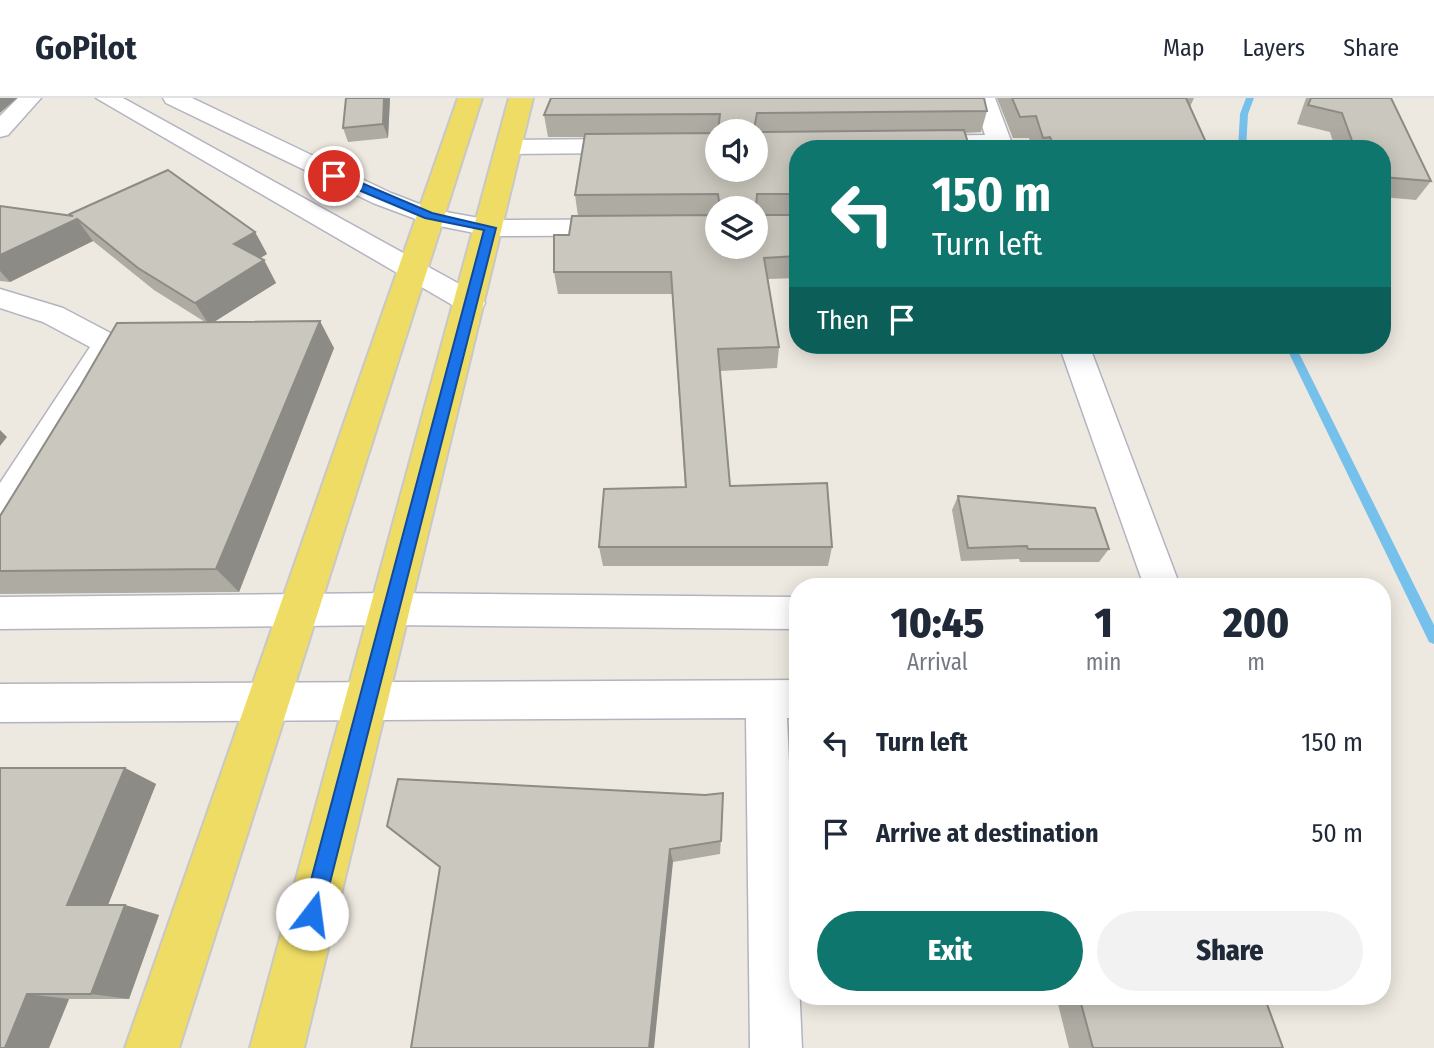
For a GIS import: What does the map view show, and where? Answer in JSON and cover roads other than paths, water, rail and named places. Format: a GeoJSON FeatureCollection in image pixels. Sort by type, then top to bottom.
{"type":"FeatureCollection","features":[{"type":"Feature","properties":{"kind":"main road"},"geometry":{"type":"LineString","coordinates":[[152,1048],[470,98]]}},
{"type":"Feature","properties":{"kind":"main road"},"geometry":{"type":"LineString","coordinates":[[277,1048],[471,303],[521,98]]}},
{"type":"Feature","properties":{"kind":"street"},"geometry":{"type":"LineString","coordinates":[[0,130],[30,98]]}},
{"type":"Feature","properties":{"kind":"street"},"geometry":{"type":"LineString","coordinates":[[107,98],[471,303]]}},
{"type":"Feature","properties":{"kind":"street"},"geometry":{"type":"LineString","coordinates":[[174,98],[382,198],[429,216],[490,228],[705,227]]}},
{"type":"Feature","properties":{"kind":"street"},"geometry":{"type":"LineString","coordinates":[[984,98],[999,140]]}},
{"type":"Feature","properties":{"kind":"street"},"geometry":{"type":"LineString","coordinates":[[509,147],[705,145]]}},
{"type":"Feature","properties":{"kind":"street"},"geometry":{"type":"LineString","coordinates":[[0,298],[53,315],[107,344],[0,511]]}},
{"type":"Feature","properties":{"kind":"street"},"geometry":{"type":"LineString","coordinates":[[1077,354],[1159,578]]}},
{"type":"Feature","properties":{"kind":"street"},"geometry":{"type":"LineString","coordinates":[[0,613],[391,609],[789,613]]}},
{"type":"Feature","properties":{"kind":"street"},"geometry":{"type":"LineString","coordinates":[[0,703],[782,699],[776,1048]]}},
{"type":"Feature","properties":{"kind":"waterway"},"geometry":{"type":"LineString","coordinates":[[1243,140],[1244,114],[1250,98]]}},
{"type":"Feature","properties":{"kind":"waterway"},"geometry":{"type":"LineString","coordinates":[[1294,354],[1434,638]]}}]}
